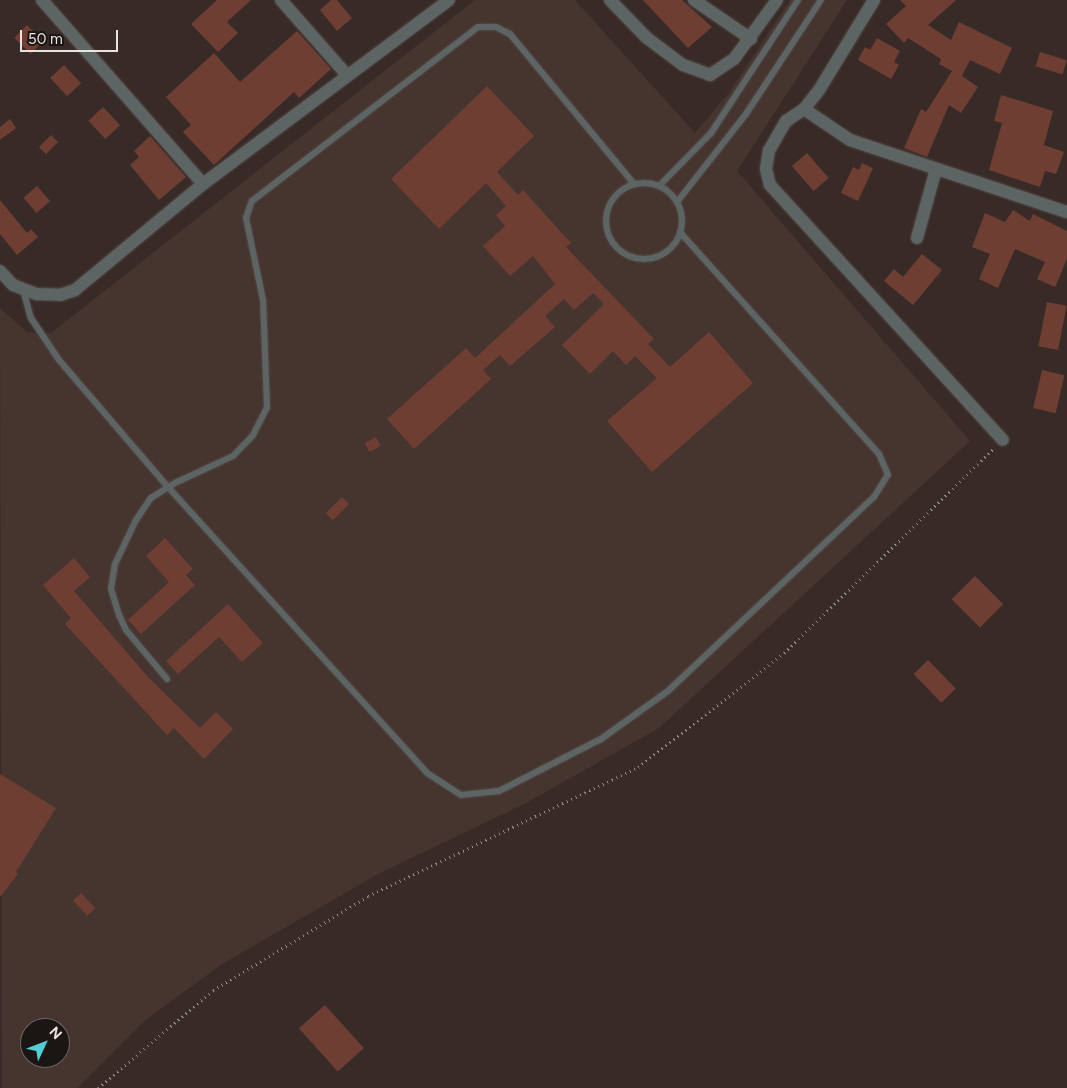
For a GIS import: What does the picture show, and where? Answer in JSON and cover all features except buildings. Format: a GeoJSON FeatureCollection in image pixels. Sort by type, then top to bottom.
{"type":"FeatureCollection","features":[{"type":"Feature","properties":{"kind":"street"},"geometry":{"type":"LineString","coordinates":[[42,0],[203,184]]}},
{"type":"Feature","properties":{"kind":"street"},"geometry":{"type":"LineString","coordinates":[[281,0],[347,76]]}},
{"type":"Feature","properties":{"kind":"street"},"geometry":{"type":"LineString","coordinates":[[0,272],[13,285],[36,294],[60,295],[76,290],[203,184],[449,0]]}},
{"type":"Feature","properties":{"kind":"street"},"geometry":{"type":"LineString","coordinates":[[610,0],[647,38],[683,65],[710,75],[734,59],[751,39],[778,0]]}},
{"type":"Feature","properties":{"kind":"street"},"geometry":{"type":"LineString","coordinates":[[694,0],[751,39]]}},
{"type":"Feature","properties":{"kind":"street"},"geometry":{"type":"LineString","coordinates":[[874,0],[804,109],[786,121],[769,150],[766,169],[770,185],[1003,440]]}},
{"type":"Feature","properties":{"kind":"street"},"geometry":{"type":"LineString","coordinates":[[804,109],[850,140],[1067,212]]}},
{"type":"Feature","properties":{"kind":"street"},"geometry":{"type":"LineString","coordinates":[[917,238],[936,169]]}},
{"type":"Feature","properties":{"kind":"lane"},"geometry":{"type":"LineString","coordinates":[[659,186],[710,133],[798,0]]}},
{"type":"Feature","properties":{"kind":"lane"},"geometry":{"type":"LineString","coordinates":[[677,202],[746,114],[821,0]]}},
{"type":"Feature","properties":{"kind":"lane"},"geometry":{"type":"LineString","coordinates":[[167,679],[126,630],[111,589],[116,564],[136,520],[151,498],[168,487],[233,456],[253,435],[267,407],[264,300],[246,218],[252,201],[478,27],[496,27],[510,34],[634,184]]}},
{"type":"Feature","properties":{"kind":"lane"},"geometry":{"type":"LineString","coordinates":[[634,184],[659,186],[677,202],[682,214],[680,232],[671,248],[649,259],[637,259],[615,246],[608,235],[607,209],[622,189],[634,184]]}},
{"type":"Feature","properties":{"kind":"lane"},"geometry":{"type":"LineString","coordinates":[[23,289],[31,318],[59,360],[168,487],[427,773],[461,795],[499,791],[601,739],[668,691],[874,497],[888,475],[880,454],[680,232]]}},
{"type":"Feature","properties":{"kind":"path"},"geometry":{"type":"LineString","coordinates":[[98,1088],[213,990],[368,896],[638,767],[784,654],[1003,440]]}},
{"type":"Feature","properties":{"kind":"shaded area"},"geometry":{"type":"Polygon","coordinates":[[[475,0],[575,0],[695,133],[728,94],[790,0],[847,0],[737,171],[970,441],[659,728],[528,802],[380,873],[222,964],[143,1022],[77,1088],[2,1088],[0,308],[27,332],[51,333],[475,0]]]}}]}
